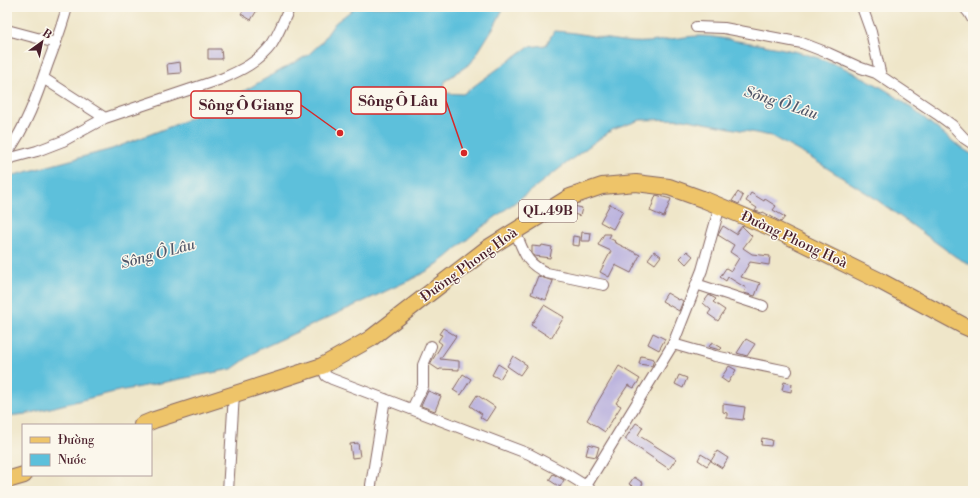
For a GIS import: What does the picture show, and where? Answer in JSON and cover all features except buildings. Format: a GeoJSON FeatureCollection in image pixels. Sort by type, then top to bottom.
{"type":"FeatureCollection","features":[{"type":"Feature","properties":{"kind":"main road","name":"Đường Phong Hoà"},"geometry":{"type":"LineString","coordinates":[[144,424],[322,366],[370,339],[488,248],[570,197],[602,186],[636,183],[669,187],[720,206],[792,238],[880,281],[973,330]]}},
{"type":"Feature","properties":{"kind":"main road"},"geometry":{"type":"LineString","coordinates":[[7,480],[22,476]]}},
{"type":"Feature","properties":{"kind":"street"},"geometry":{"type":"LineString","coordinates":[[7,152],[21,132],[56,43],[67,7]]}},
{"type":"Feature","properties":{"kind":"street"},"geometry":{"type":"LineString","coordinates":[[7,159],[36,151],[63,141],[105,118],[235,73],[254,62],[272,43],[290,7]]}},
{"type":"Feature","properties":{"kind":"street"},"geometry":{"type":"LineString","coordinates":[[862,7],[871,32],[881,76]]}},
{"type":"Feature","properties":{"kind":"street"},"geometry":{"type":"LineString","coordinates":[[964,7],[973,20]]}},
{"type":"Feature","properties":{"kind":"street"},"geometry":{"type":"LineString","coordinates":[[696,27],[724,28],[802,43],[828,53],[881,76],[952,125],[964,138],[973,144]]}},
{"type":"Feature","properties":{"kind":"street"},"geometry":{"type":"LineString","coordinates":[[7,30],[56,43]]}},
{"type":"Feature","properties":{"kind":"street"},"geometry":{"type":"LineString","coordinates":[[43,78],[105,118]]}},
{"type":"Feature","properties":{"kind":"street"},"geometry":{"type":"LineString","coordinates":[[322,366],[326,376],[332,379],[529,454],[589,488],[674,344],[709,250],[720,206]]}},
{"type":"Feature","properties":{"kind":"street"},"geometry":{"type":"LineString","coordinates":[[515,231],[527,259],[540,270],[604,285]]}},
{"type":"Feature","properties":{"kind":"street"},"geometry":{"type":"LineString","coordinates":[[696,284],[763,306]]}},
{"type":"Feature","properties":{"kind":"street"},"geometry":{"type":"LineString","coordinates":[[674,344],[715,356],[787,370]]}},
{"type":"Feature","properties":{"kind":"street"},"geometry":{"type":"LineString","coordinates":[[412,409],[423,386],[424,365],[431,346]]}},
{"type":"Feature","properties":{"kind":"street"},"geometry":{"type":"LineString","coordinates":[[228,491],[234,394]]}},
{"type":"Feature","properties":{"kind":"street"},"geometry":{"type":"LineString","coordinates":[[371,485],[385,399]]}},
{"type":"Feature","properties":{"kind":"water"},"geometry":{"type":"Polygon","coordinates":[[[356,7],[504,7],[495,25],[471,63],[445,81],[443,93],[463,94],[528,47],[546,45],[554,31],[632,42],[649,42],[692,36],[706,36],[798,52],[828,61],[872,82],[894,95],[973,155],[973,266],[956,257],[873,197],[811,158],[771,136],[684,119],[640,120],[612,130],[592,144],[477,231],[447,257],[429,270],[260,349],[232,369],[114,392],[26,414],[7,416],[7,177],[112,149],[177,124],[224,102],[308,55],[321,43],[335,23],[356,7]]]}},
{"type":"Feature","properties":{"kind":"place","name":"Sông Ô Giang"},"geometry":{"type":"Point","coordinates":[340,133]}},
{"type":"Feature","properties":{"kind":"place","name":"Sông Ô Lâu"},"geometry":{"type":"Point","coordinates":[464,153]}}]}
